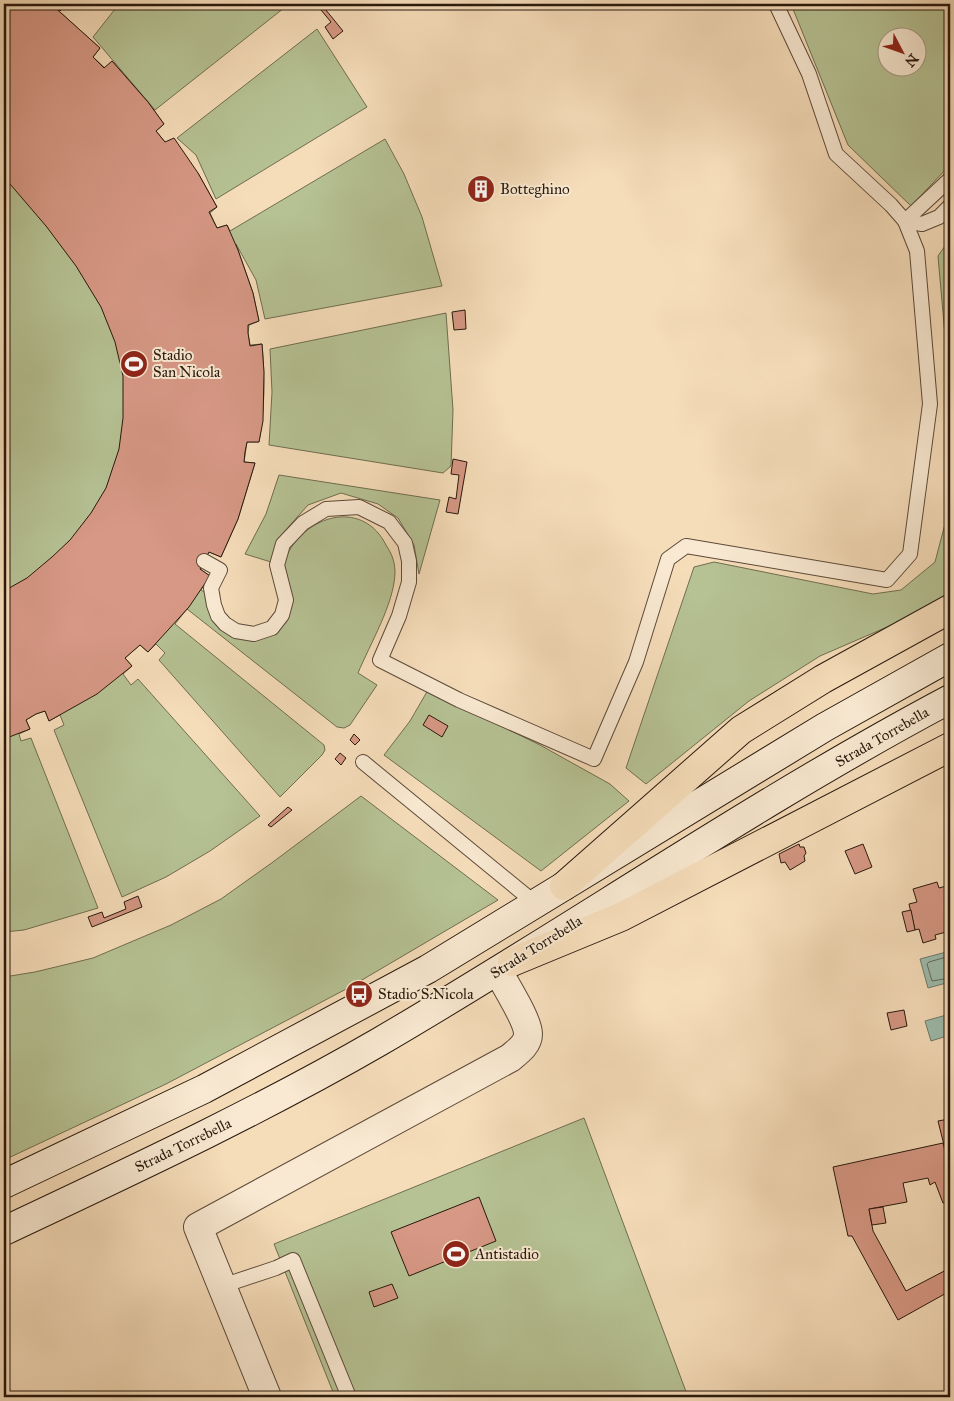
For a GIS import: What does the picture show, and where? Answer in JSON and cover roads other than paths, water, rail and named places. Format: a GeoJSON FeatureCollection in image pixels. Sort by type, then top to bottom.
{"type":"FeatureCollection","features":[{"type":"Feature","properties":{"kind":"highway"},"geometry":{"type":"LineString","coordinates":[[564,886],[741,730],[823,679],[950,609]]}},
{"type":"Feature","properties":{"kind":"highway"},"geometry":{"type":"LineString","coordinates":[[505,966],[621,917],[950,747]]}},
{"type":"Feature","properties":{"kind":"main road"},"geometry":{"type":"LineString","coordinates":[[4,1184],[204,1089],[428,969],[825,727],[950,657]]}},
{"type":"Feature","properties":{"kind":"main road","name":"Strada Torrebella"},"geometry":{"type":"LineString","coordinates":[[4,1231],[228,1124],[377,1043],[721,832],[950,699]]}},
{"type":"Feature","properties":{"kind":"main road"},"geometry":{"type":"LineString","coordinates":[[267,1397],[198,1227],[510,1058],[523,1048],[528,1035],[505,966]]}},
{"type":"Feature","properties":{"kind":"lane"},"geometry":{"type":"LineString","coordinates":[[204,561],[220,570],[211,588],[218,616],[224,624],[236,631],[254,634],[272,628],[282,615],[286,600],[276,565],[283,544],[303,523],[326,509],[359,507],[381,518],[388,522],[404,543],[409,561],[410,582],[380,660],[459,700],[594,759],[636,662],[668,559],[686,546],[887,580],[910,554],[930,404],[917,251],[905,221],[891,205],[836,154],[809,74],[776,4]]}},
{"type":"Feature","properties":{"kind":"lane"},"geometry":{"type":"LineString","coordinates":[[905,221],[950,179]]}},
{"type":"Feature","properties":{"kind":"lane"},"geometry":{"type":"LineString","coordinates":[[905,221],[922,224],[939,217],[950,206]]}},
{"type":"Feature","properties":{"kind":"lane"},"geometry":{"type":"LineString","coordinates":[[362,762],[535,904]]}},
{"type":"Feature","properties":{"kind":"lane"},"geometry":{"type":"LineString","coordinates":[[222,1286],[276,1268],[293,1260],[349,1397]]}},
{"type":"Feature","properties":{"kind":"water"},"geometry":{"type":"Polygon","coordinates":[[[950,951],[950,982],[928,988],[920,959],[950,951]]]}},
{"type":"Feature","properties":{"kind":"water"},"geometry":{"type":"Polygon","coordinates":[[[950,1014],[950,1035],[931,1041],[925,1021],[950,1014]]]}},
{"type":"Feature","properties":{"kind":"place","name":"Botteghino"},"geometry":{"type":"Point","coordinates":[481,189]}},
{"type":"Feature","properties":{"kind":"place","name":"Stadio San Nicola"},"geometry":{"type":"Point","coordinates":[134,364]}},
{"type":"Feature","properties":{"kind":"place","name":"Stadio S.Nicola"},"geometry":{"type":"Point","coordinates":[359,994]}},
{"type":"Feature","properties":{"kind":"place","name":"Antistadio"},"geometry":{"type":"Point","coordinates":[456,1254]}}]}
